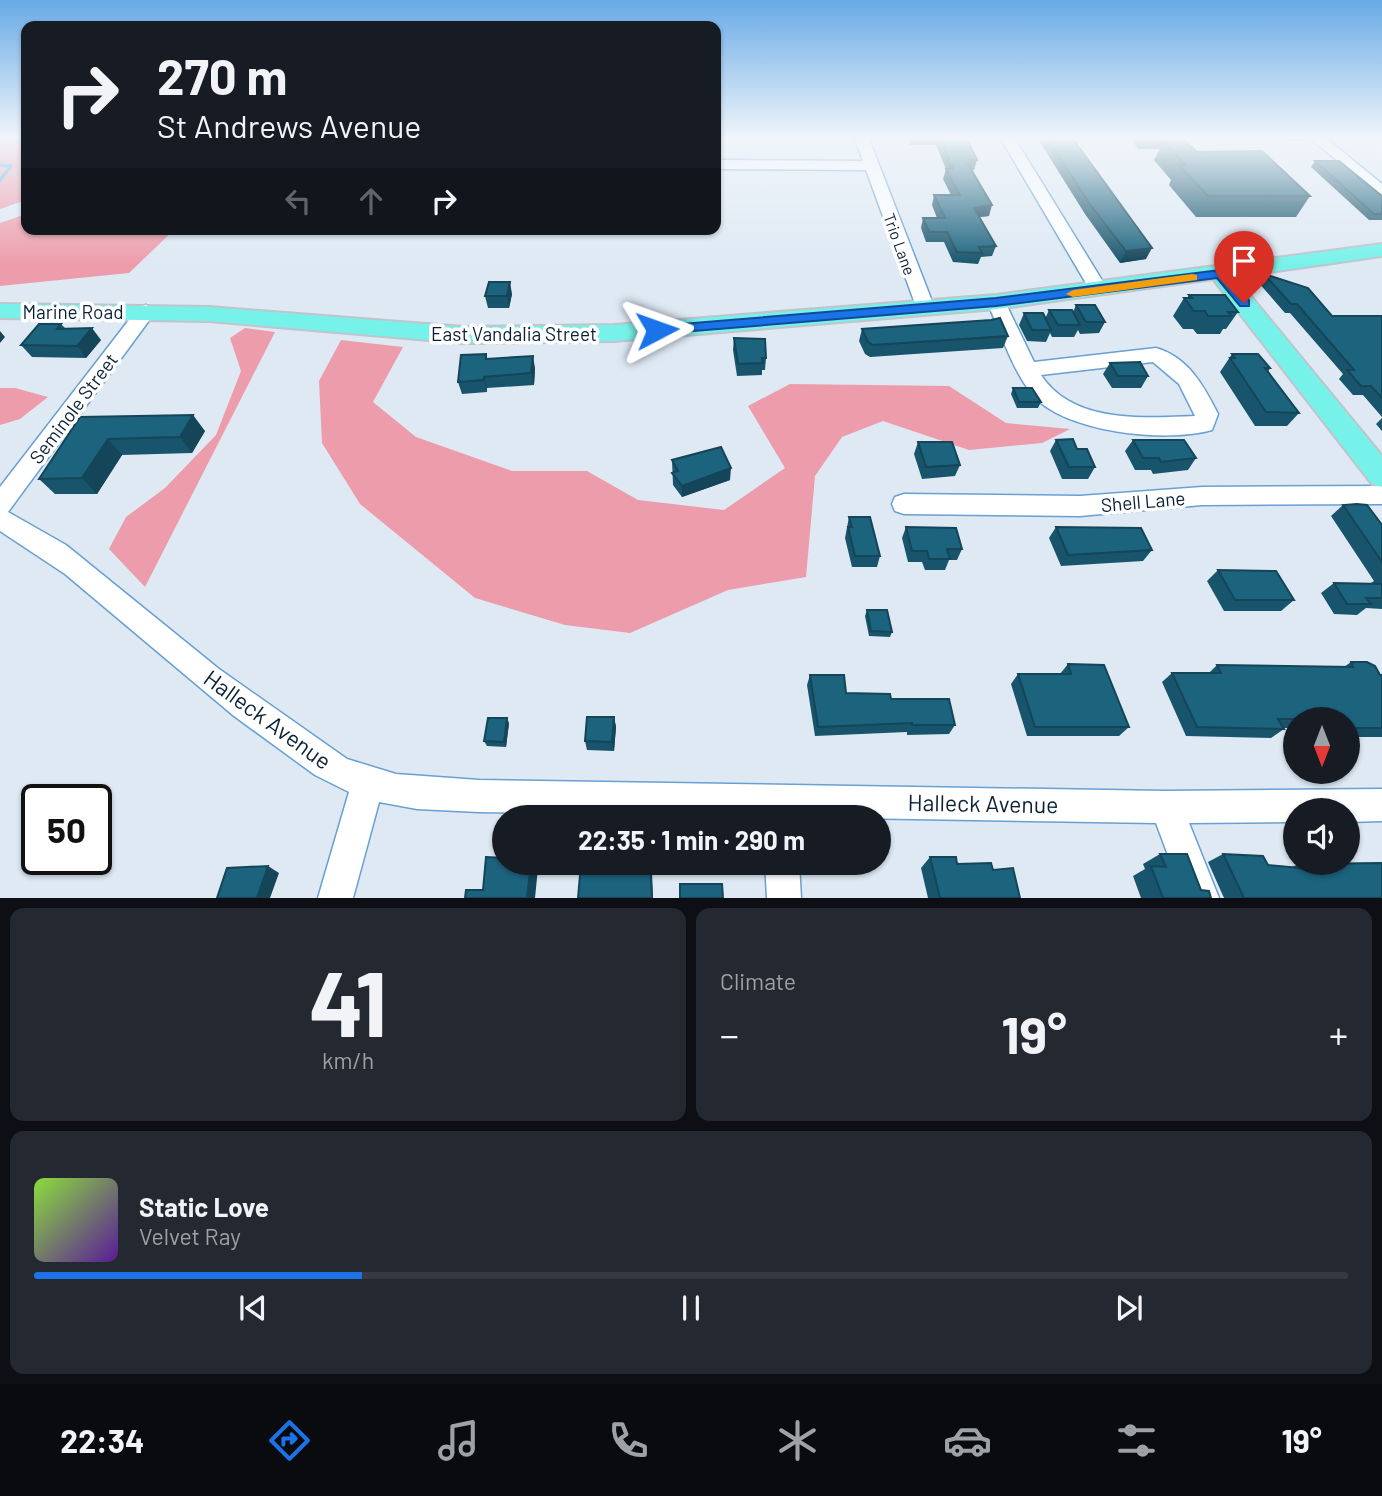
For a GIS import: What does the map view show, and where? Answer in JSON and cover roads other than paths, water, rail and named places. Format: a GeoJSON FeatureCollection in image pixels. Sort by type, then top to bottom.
{"type":"FeatureCollection","features":[{"type":"Feature","properties":{"kind":"main road","name":"East Vandalia Street"},"geometry":{"type":"LineString","coordinates":[[146,311],[265,318],[415,333],[532,336],[614,333],[996,302],[1220,274],[1382,250]]}},
{"type":"Feature","properties":{"kind":"main road"},"geometry":{"type":"LineString","coordinates":[[1220,274],[1382,476]]}},
{"type":"Feature","properties":{"kind":"main road","name":"Marine Road"},"geometry":{"type":"LineString","coordinates":[[0,311],[146,311]]}},
{"type":"Feature","properties":{"kind":"street","name":"Trio Lane"},"geometry":{"type":"LineString","coordinates":[[877,181],[926,309]]}},
{"type":"Feature","properties":{"kind":"street"},"geometry":{"type":"LineString","coordinates":[[1033,181],[1098,290]]}},
{"type":"Feature","properties":{"kind":"street"},"geometry":{"type":"LineString","coordinates":[[996,302],[1041,391],[1076,413],[1148,426],[1204,424],[1207,414],[1183,373],[1171,361],[1156,355],[1030,369]]}},
{"type":"Feature","properties":{"kind":"street","name":"Seminole Street"},"geometry":{"type":"LineString","coordinates":[[0,505],[146,311]]}},
{"type":"Feature","properties":{"kind":"street","name":"Shell Lane"},"geometry":{"type":"LineString","coordinates":[[904,504],[1080,506],[1202,496],[1382,495]]}},
{"type":"Feature","properties":{"kind":"street","name":"Halleck Avenue"},"geometry":{"type":"LineString","coordinates":[[0,519],[30,533],[62,555],[144,626],[276,729],[326,764],[368,783],[422,793],[704,805]]}},
{"type":"Feature","properties":{"kind":"street"},"geometry":{"type":"LineString","coordinates":[[335,898],[368,783]]}},
{"type":"Feature","properties":{"kind":"street","name":"Halleck Avenue"},"geometry":{"type":"LineString","coordinates":[[891,808],[1382,805]]}},
{"type":"Feature","properties":{"kind":"street"},"geometry":{"type":"LineString","coordinates":[[1166,807],[1202,898]]}},
{"type":"Feature","properties":{"kind":"street"},"geometry":{"type":"LineString","coordinates":[[783,875],[784,898]]}}]}
